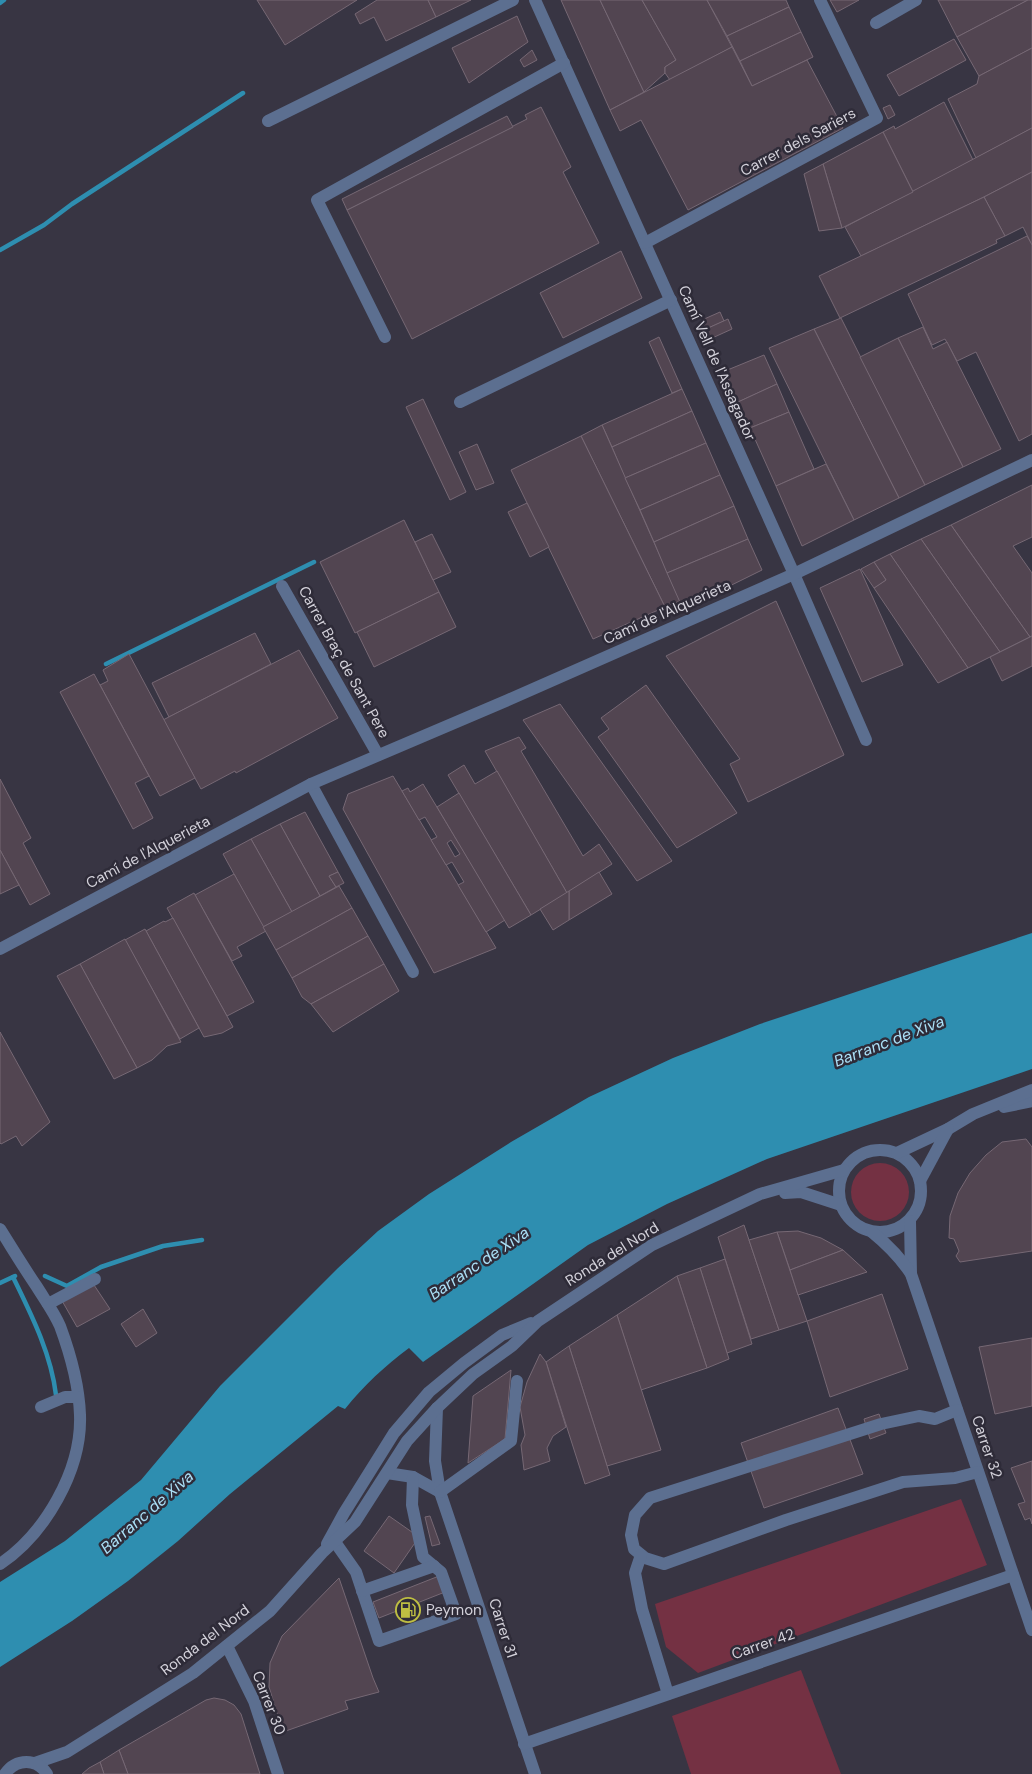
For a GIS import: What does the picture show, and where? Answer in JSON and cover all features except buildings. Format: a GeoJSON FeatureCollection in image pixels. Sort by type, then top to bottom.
{"type":"FeatureCollection","features":[{"type":"Feature","properties":{"kind":"street"},"geometry":{"type":"LineString","coordinates":[[268,121],[513,0]]}},
{"type":"Feature","properties":{"kind":"street","name":"Camí Vell de l'Assagador"},"geometry":{"type":"LineString","coordinates":[[535,0],[794,574],[866,740]]}},
{"type":"Feature","properties":{"kind":"street","name":"Carrer dels Sariers"},"geometry":{"type":"LineString","coordinates":[[645,243],[877,118],[820,0]]}},
{"type":"Feature","properties":{"kind":"street"},"geometry":{"type":"LineString","coordinates":[[876,23],[916,0]]}},
{"type":"Feature","properties":{"kind":"street"},"geometry":{"type":"LineString","coordinates":[[385,337],[318,200],[564,64]]}},
{"type":"Feature","properties":{"kind":"street"},"geometry":{"type":"LineString","coordinates":[[460,402],[671,300]]}},
{"type":"Feature","properties":{"kind":"street","name":"Camí de l'Alquerieta"},"geometry":{"type":"LineString","coordinates":[[0,948],[310,784],[508,700],[794,574],[1032,460]]}},
{"type":"Feature","properties":{"kind":"street","name":"Carrer Braç de Sant Pere"},"geometry":{"type":"LineString","coordinates":[[282,586],[378,755]]}},
{"type":"Feature","properties":{"kind":"street"},"geometry":{"type":"LineString","coordinates":[[310,784],[413,972]]}},
{"type":"Feature","properties":{"kind":"street"},"geometry":{"type":"LineString","coordinates":[[897,1153],[948,1129],[973,1114],[1032,1090]]}},
{"type":"Feature","properties":{"kind":"street"},"geometry":{"type":"LineString","coordinates":[[973,1114],[1032,1101]]}},
{"type":"Feature","properties":{"kind":"street"},"geometry":{"type":"LineString","coordinates":[[920,1181],[948,1129]]}},
{"type":"Feature","properties":{"kind":"street"},"geometry":{"type":"LineString","coordinates":[[885,1150],[897,1153],[908,1160],[916,1169],[922,1195],[918,1209],[910,1221],[898,1229],[886,1232],[872,1232],[862,1229],[853,1223],[841,1205],[839,1187],[844,1170],[852,1161],[868,1152],[885,1150]]}},
{"type":"Feature","properties":{"kind":"street","name":"Ronda del Nord"},"geometry":{"type":"LineString","coordinates":[[4,1773],[20,1763],[35,1763],[67,1752],[193,1673],[270,1611],[322,1553],[356,1522],[407,1441],[437,1408],[473,1374],[512,1346],[538,1321],[652,1245],[760,1194],[844,1170]]}},
{"type":"Feature","properties":{"kind":"street","name":"Ronda del Nord"},"geometry":{"type":"LineString","coordinates":[[760,1194],[801,1192],[841,1205]]}},
{"type":"Feature","properties":{"kind":"street","name":"Carrer 32"},"geometry":{"type":"LineString","coordinates":[[910,1221],[911,1274]]}},
{"type":"Feature","properties":{"kind":"street"},"geometry":{"type":"LineString","coordinates":[[0,1229],[48,1304],[59,1325],[68,1350],[78,1397],[80,1417],[77,1446],[70,1472],[57,1500],[43,1522],[26,1543],[0,1564]]}},
{"type":"Feature","properties":{"kind":"street","name":"Carrer 32"},"geometry":{"type":"LineString","coordinates":[[872,1232],[893,1250],[911,1274],[1032,1630]]}},
{"type":"Feature","properties":{"kind":"street"},"geometry":{"type":"LineString","coordinates":[[48,1304],[95,1279]]}},
{"type":"Feature","properties":{"kind":"street","name":"Ronda del Nord"},"geometry":{"type":"LineString","coordinates":[[322,1553],[344,1513],[394,1433],[429,1392],[502,1335],[538,1321]]}},
{"type":"Feature","properties":{"kind":"street"},"geometry":{"type":"LineString","coordinates":[[386,1473],[412,1477],[440,1492],[511,1441],[517,1381]]}},
{"type":"Feature","properties":{"kind":"street"},"geometry":{"type":"LineString","coordinates":[[41,1407],[65,1397],[78,1397]]}},
{"type":"Feature","properties":{"kind":"street","name":"Carrer 31"},"geometry":{"type":"LineString","coordinates":[[437,1408],[435,1461],[440,1492],[534,1774]]}},
{"type":"Feature","properties":{"kind":"street"},"geometry":{"type":"LineString","coordinates":[[957,1410],[936,1419],[919,1416],[880,1424],[650,1498],[635,1515],[631,1535],[634,1549],[645,1558],[664,1564],[786,1520],[903,1482],[955,1478],[978,1472]]}},
{"type":"Feature","properties":{"kind":"street"},"geometry":{"type":"LineString","coordinates":[[336,1542],[356,1572],[379,1641],[456,1614],[441,1572],[423,1557],[412,1505],[412,1477]]}},
{"type":"Feature","properties":{"kind":"street"},"geometry":{"type":"LineString","coordinates":[[641,1555],[635,1573],[642,1609],[668,1694]]}},
{"type":"Feature","properties":{"kind":"street"},"geometry":{"type":"LineString","coordinates":[[362,1591],[434,1566]]}},
{"type":"Feature","properties":{"kind":"street","name":"Carrer 42"},"geometry":{"type":"LineString","coordinates":[[524,1744],[1013,1575]]}},
{"type":"Feature","properties":{"kind":"street","name":"Carrer 30"},"geometry":{"type":"LineString","coordinates":[[227,1646],[254,1701],[278,1774]]}},
{"type":"Feature","properties":{"kind":"street","name":"Ronda del Nord"},"geometry":{"type":"LineString","coordinates":[[52,1774],[67,1752]]}},
{"type":"Feature","properties":{"kind":"street"},"geometry":{"type":"LineString","coordinates":[[35,1763],[47,1774]]}},
{"type":"Feature","properties":{"kind":"shaded area"},"geometry":{"type":"Polygon","coordinates":[[[880,1163],[896,1168],[904,1176],[909,1192],[904,1208],[896,1216],[880,1221],[864,1216],[856,1208],[851,1192],[856,1176],[864,1168],[880,1163]]]}},
{"type":"Feature","properties":{"kind":"shaded area"},"geometry":{"type":"Polygon","coordinates":[[[961,1499],[987,1565],[698,1673],[666,1647],[655,1604],[961,1499]]]}},
{"type":"Feature","properties":{"kind":"shaded area"},"geometry":{"type":"Polygon","coordinates":[[[801,1670],[841,1774],[691,1774],[672,1716],[801,1670]]]}},
{"type":"Feature","properties":{"kind":"water","name":"Barranc de Xiva"},"geometry":{"type":"Polygon","coordinates":[[[1032,933],[1032,1069],[767,1159],[667,1204],[588,1245],[423,1362],[409,1348],[375,1376],[345,1409],[338,1406],[230,1494],[178,1541],[128,1581],[72,1621],[0,1667],[0,1582],[65,1541],[141,1480],[220,1386],[338,1268],[378,1231],[429,1194],[511,1142],[589,1097],[673,1058],[760,1024],[1032,933]]]}},
{"type":"Feature","properties":{"kind":"waterway"},"geometry":{"type":"LineString","coordinates":[[0,3],[4,0]]}},
{"type":"Feature","properties":{"kind":"waterway"},"geometry":{"type":"LineString","coordinates":[[0,250],[44,225],[72,204],[243,93]]}},
{"type":"Feature","properties":{"kind":"waterway"},"geometry":{"type":"LineString","coordinates":[[106,664],[314,562]]}},
{"type":"Feature","properties":{"kind":"waterway"},"geometry":{"type":"LineString","coordinates":[[45,1276],[67,1286],[101,1267],[163,1246],[202,1240]]}},
{"type":"Feature","properties":{"kind":"waterway"},"geometry":{"type":"LineString","coordinates":[[0,1283],[15,1276]]}},
{"type":"Feature","properties":{"kind":"waterway"},"geometry":{"type":"LineString","coordinates":[[13,1277],[45,1349],[56,1395]]}},
{"type":"Feature","properties":{"kind":"place","name":"Peymon"},"geometry":{"type":"Point","coordinates":[408,1610]}}]}
